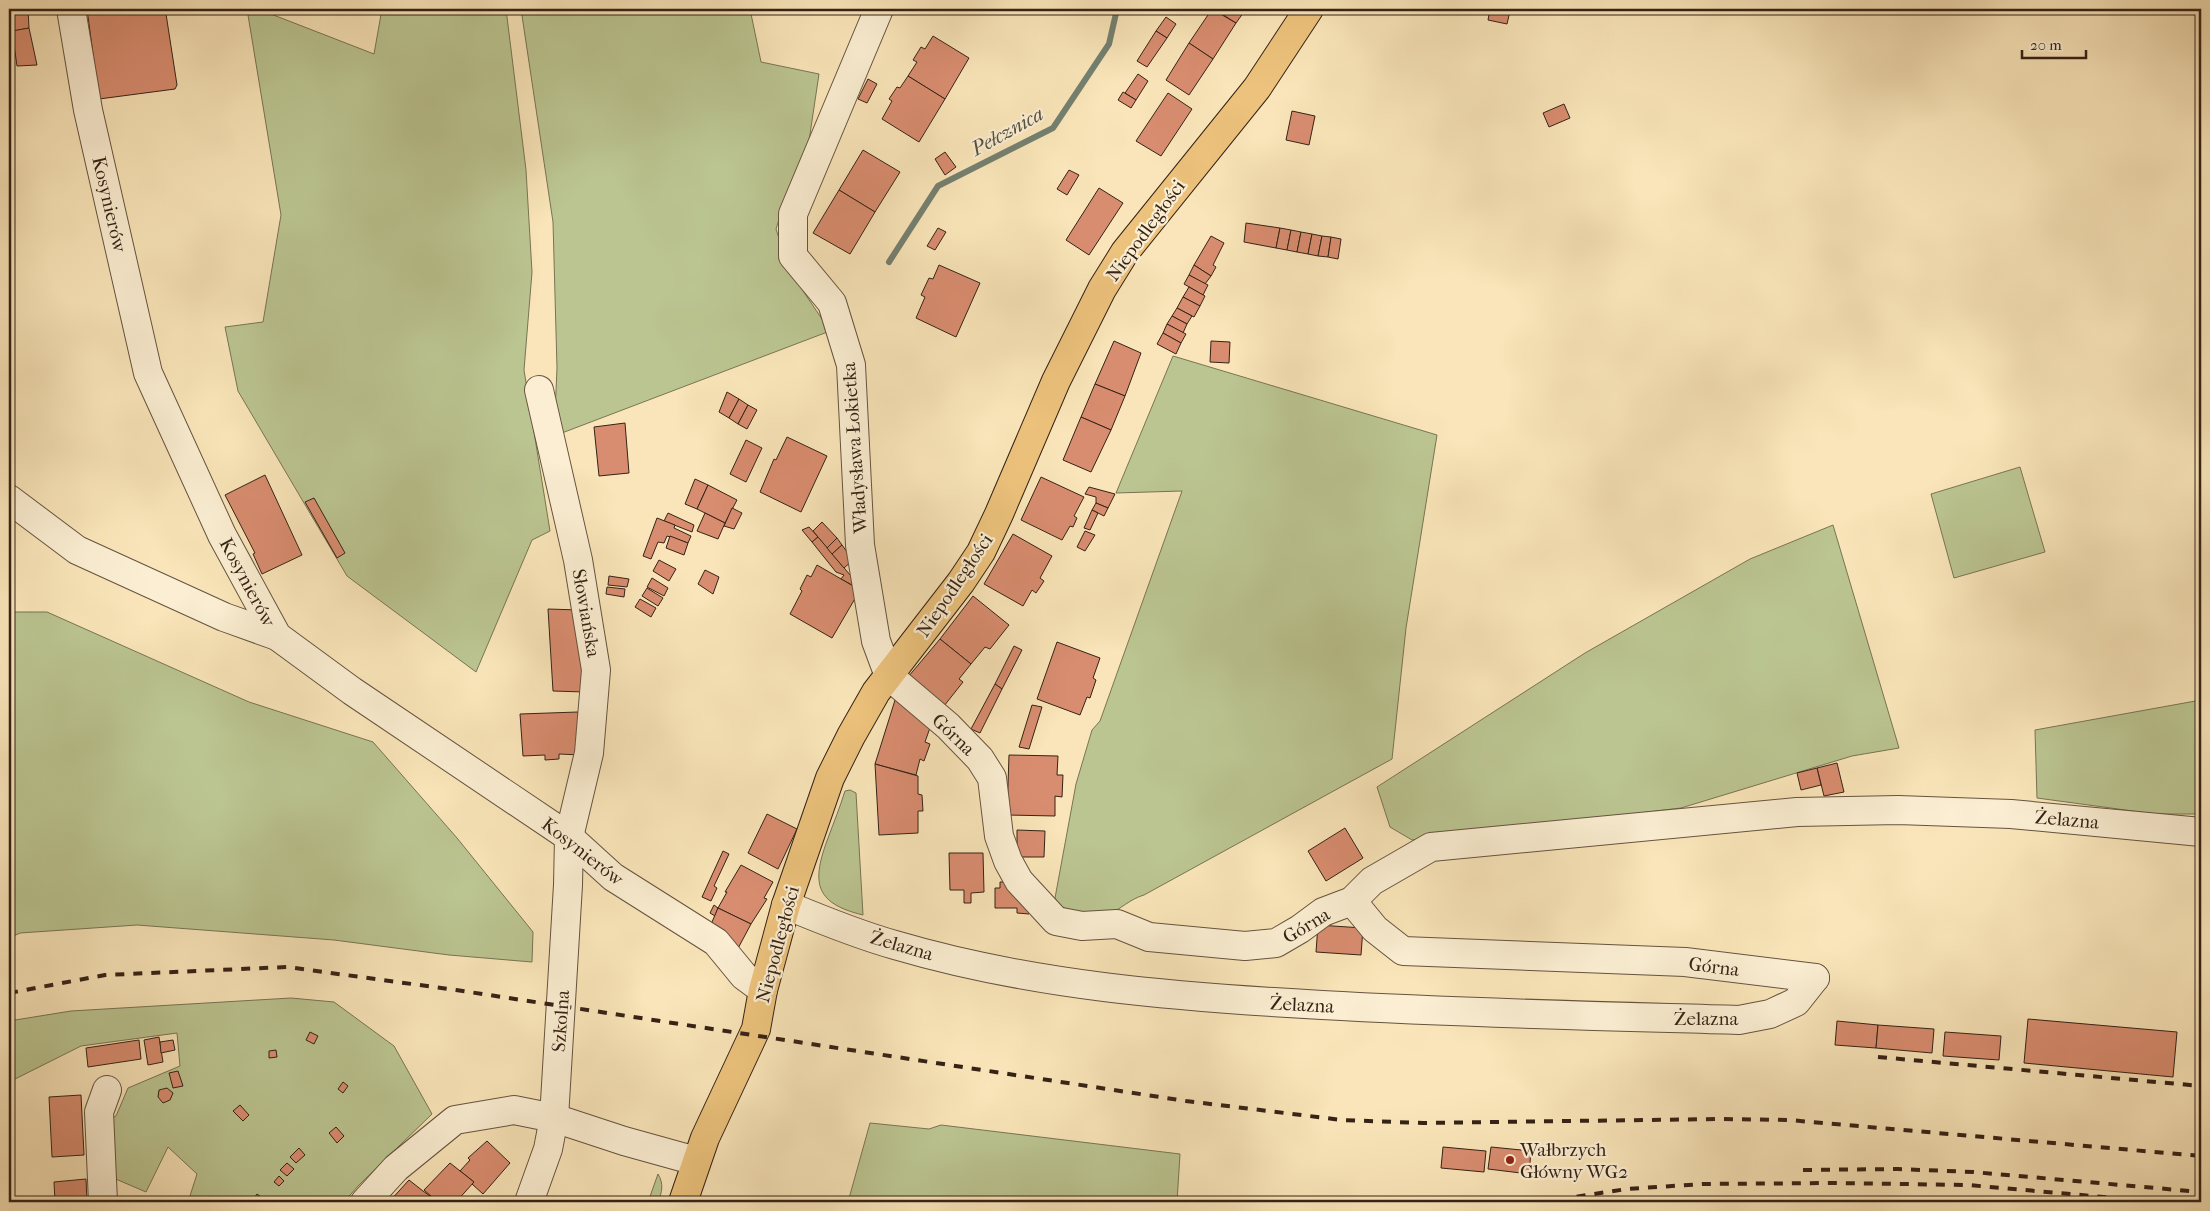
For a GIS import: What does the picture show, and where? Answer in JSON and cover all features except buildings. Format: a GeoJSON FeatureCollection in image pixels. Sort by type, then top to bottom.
{"type":"FeatureCollection","features":[{"type":"Feature","properties":{"kind":"main road","name":"Niepodległości"},"geometry":{"type":"LineString","coordinates":[[685,1201],[696,1161],[756,1029],[763,990],[786,905],[830,778],[868,707],[981,552],[1056,381],[1102,289],[1125,252],[1257,88],[1309,9]]}},
{"type":"Feature","properties":{"kind":"street","name":"Kosynierów"},"geometry":{"type":"LineString","coordinates":[[71,9],[88,110],[148,373],[222,535],[277,636],[352,691],[569,837],[613,877],[716,942],[744,976],[763,990]]}},
{"type":"Feature","properties":{"kind":"street","name":"Władysława Łokietka"},"geometry":{"type":"LineString","coordinates":[[878,9],[793,214],[793,256],[832,303],[851,365],[860,545],[876,641],[889,676]]}},
{"type":"Feature","properties":{"kind":"street","name":"Słowiańska"},"geometry":{"type":"LineString","coordinates":[[539,390],[578,560],[596,670],[589,753],[569,837]]}},
{"type":"Feature","properties":{"kind":"street"},"geometry":{"type":"LineString","coordinates":[[9,499],[77,550],[224,617],[277,636]]}},
{"type":"Feature","properties":{"kind":"street","name":"Górna"},"geometry":{"type":"LineString","coordinates":[[889,676],[948,726],[980,758],[992,778],[999,836],[1008,861],[1019,881],[1056,921],[1082,926],[1117,924],[1150,937],[1245,946],[1276,943],[1300,929],[1323,912],[1352,901],[1375,928],[1403,951],[1685,962],[1815,978]]}},
{"type":"Feature","properties":{"kind":"street","name":"Żelazna"},"geometry":{"type":"LineString","coordinates":[[1352,901],[1372,881],[1431,847],[1797,812],[1898,810],[2011,814],[2201,832]]}},
{"type":"Feature","properties":{"kind":"street","name":"Szkolna"},"geometry":{"type":"LineString","coordinates":[[529,1202],[548,1149],[554,1118],[568,886],[569,837]]}},
{"type":"Feature","properties":{"kind":"street","name":"Żelazna"},"geometry":{"type":"LineString","coordinates":[[786,905],[894,945],[1008,971],[1114,989],[1241,1001],[1376,1008],[1739,1020],[1770,1014],[1796,1002],[1815,978]]}},
{"type":"Feature","properties":{"kind":"street"},"geometry":{"type":"LineString","coordinates":[[103,1202],[99,1112],[107,1090]]}},
{"type":"Feature","properties":{"kind":"street"},"geometry":{"type":"LineString","coordinates":[[365,1202],[396,1168],[455,1120],[514,1110],[554,1118],[624,1141],[696,1161]]}},
{"type":"Feature","properties":{"kind":"green space"},"geometry":{"type":"Polygon","coordinates":[[[247,9],[258,9],[374,54],[382,9],[506,9],[526,170],[532,272],[524,370],[550,531],[532,540],[476,672],[347,576],[238,391],[225,327],[263,322],[281,215],[247,9]]]}},
{"type":"Feature","properties":{"kind":"green space"},"geometry":{"type":"Polygon","coordinates":[[[521,9],[750,9],[761,62],[819,74],[807,154],[788,191],[776,229],[789,270],[830,331],[554,436],[557,368],[553,222],[521,9]]]}},
{"type":"Feature","properties":{"kind":"green space"},"geometry":{"type":"Polygon","coordinates":[[[1173,356],[1437,435],[1406,628],[1392,759],[1109,914],[1078,912],[1061,907],[1055,898],[1076,784],[1092,730],[1100,721],[1182,491],[1116,493],[1173,356]]]}},
{"type":"Feature","properties":{"kind":"green space"},"geometry":{"type":"Polygon","coordinates":[[[2020,467],[2045,552],[1954,578],[1931,494],[2020,467]]]}},
{"type":"Feature","properties":{"kind":"green space"},"geometry":{"type":"Polygon","coordinates":[[[1833,525],[1899,748],[1852,756],[1681,808],[1412,840],[1390,827],[1377,787],[1585,653],[1750,559],[1833,525]]]}},
{"type":"Feature","properties":{"kind":"green space"},"geometry":{"type":"Polygon","coordinates":[[[9,612],[47,612],[249,702],[373,742],[457,838],[533,932],[532,962],[449,955],[334,940],[137,925],[20,933],[9,938],[9,612]]]}},
{"type":"Feature","properties":{"kind":"green space"},"geometry":{"type":"Polygon","coordinates":[[[2201,700],[2201,814],[2155,814],[2037,798],[2035,730],[2201,700]]]}},
{"type":"Feature","properties":{"kind":"green space"},"geometry":{"type":"Polygon","coordinates":[[[850,790],[856,793],[863,915],[834,904],[826,897],[821,888],[819,878],[820,866],[828,838],[845,791],[850,790]]]}},
{"type":"Feature","properties":{"kind":"green space"},"geometry":{"type":"Polygon","coordinates":[[[291,998],[334,1002],[394,1046],[432,1114],[344,1202],[188,1202],[197,1174],[168,1147],[146,1192],[111,1177],[108,1120],[116,1116],[128,1088],[180,1066],[177,1033],[81,1046],[9,1082],[9,1021],[71,1011],[291,998]]]}},
{"type":"Feature","properties":{"kind":"green space"},"geometry":{"type":"Polygon","coordinates":[[[870,1123],[929,1129],[941,1125],[1180,1154],[1177,1202],[848,1202],[870,1123]]]}},
{"type":"Feature","properties":{"kind":"green space"},"geometry":{"type":"Polygon","coordinates":[[[658,1174],[662,1185],[658,1202],[648,1202],[658,1174]]]}},
{"type":"Feature","properties":{"kind":"waterway","name":"Pełcznica"},"geometry":{"type":"LineString","coordinates":[[889,262],[938,186],[1053,128],[1109,44],[1117,9]]}},
{"type":"Feature","properties":{"kind":"railway"},"geometry":{"type":"LineString","coordinates":[[9,993],[105,975],[287,967],[456,990],[1186,1101],[1342,1120],[1423,1123],[1718,1119],[1789,1120],[2201,1156]]}},
{"type":"Feature","properties":{"kind":"railway"},"geometry":{"type":"LineString","coordinates":[[1878,1057],[2201,1086]]}},
{"type":"Feature","properties":{"kind":"railway"},"geometry":{"type":"LineString","coordinates":[[1803,1170],[1898,1169],[1973,1172],[2201,1192]]}},
{"type":"Feature","properties":{"kind":"railway"},"geometry":{"type":"LineString","coordinates":[[1541,1202],[1627,1189],[1703,1184],[1835,1183],[1968,1185],[2160,1202]]}},
{"type":"Feature","properties":{"kind":"place","name":"Wałbrzych Główny WG2"},"geometry":{"type":"Point","coordinates":[1510,1160]}}]}
